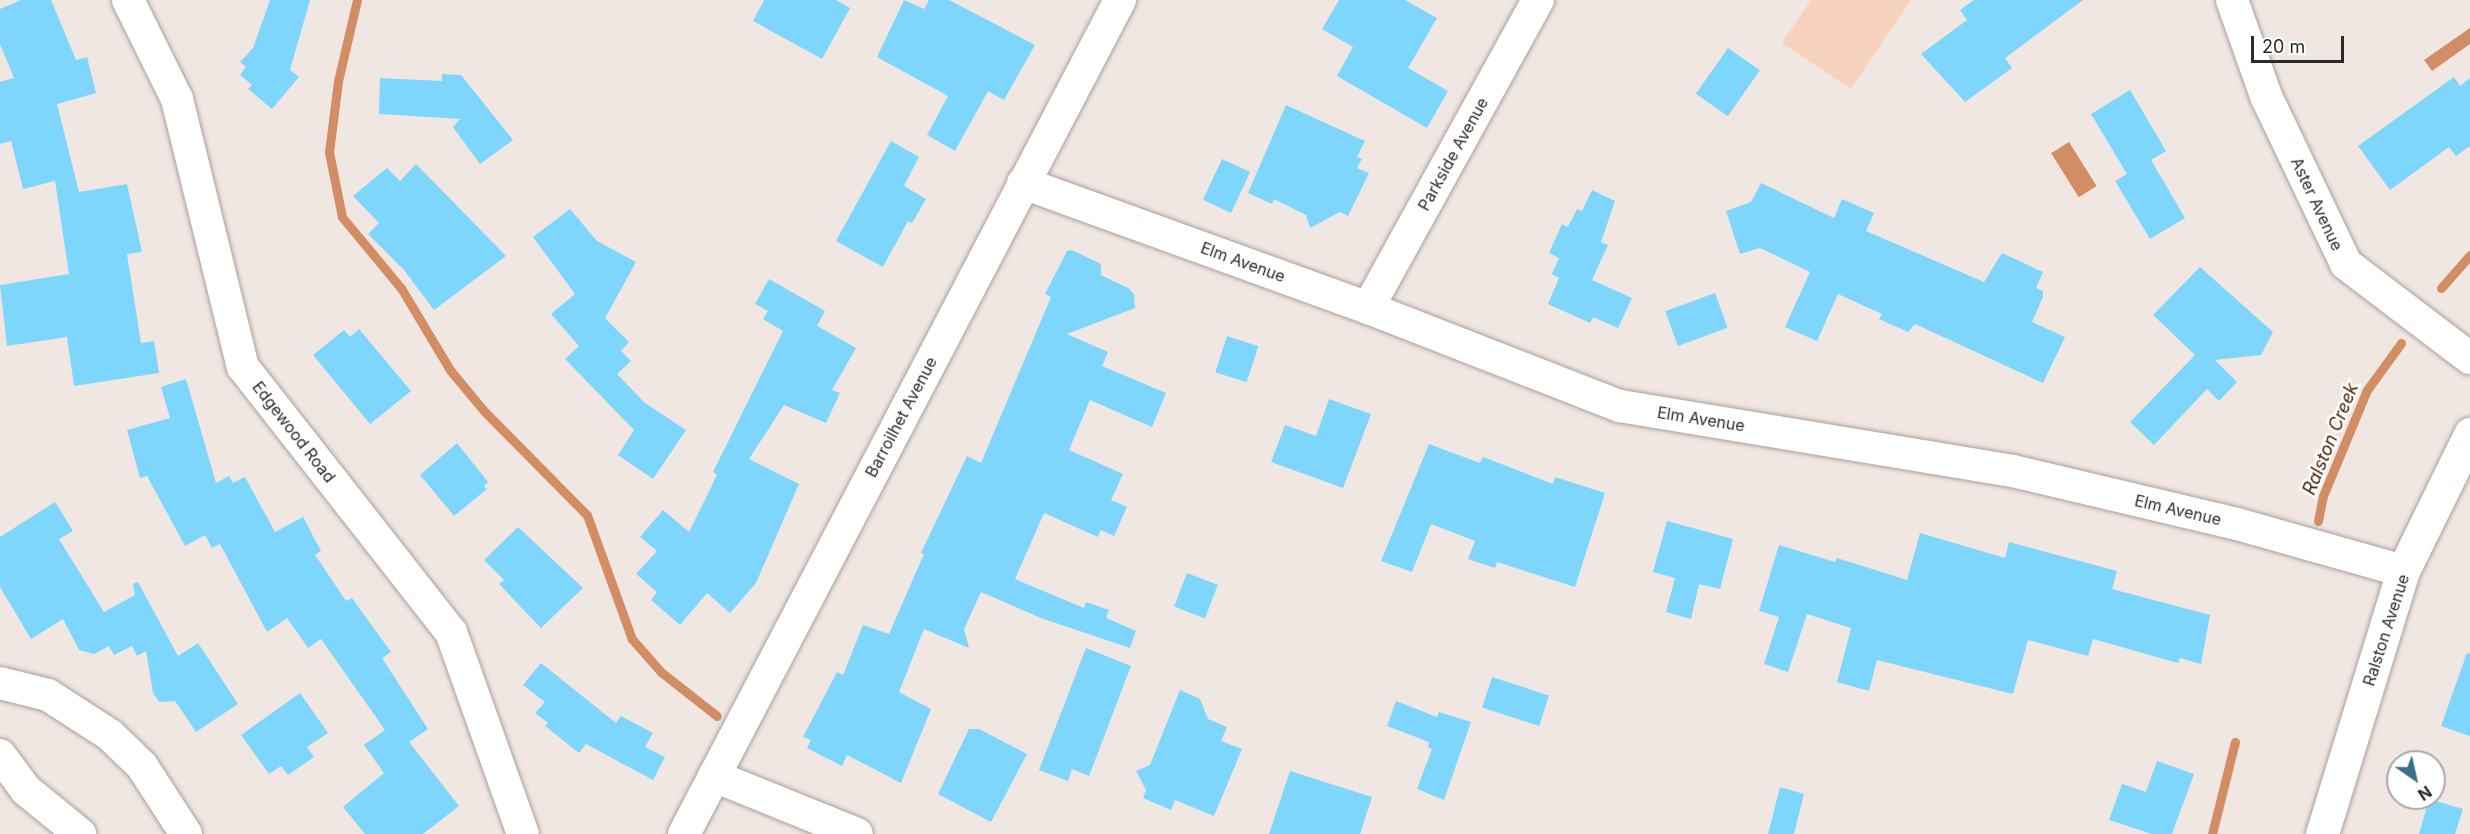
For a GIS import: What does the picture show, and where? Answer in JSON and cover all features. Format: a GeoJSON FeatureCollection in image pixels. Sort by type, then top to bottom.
{"type":"FeatureCollection","features":[{"type":"Feature","properties":{"kind":"street","name":"Edgewood Road"},"geometry":{"type":"LineString","coordinates":[[128,0],[177,99],[243,367],[451,632],[523,834]]}},
{"type":"Feature","properties":{"kind":"street","name":"Parkside Avenue"},"geometry":{"type":"LineString","coordinates":[[1368,308],[1538,0]]}},
{"type":"Feature","properties":{"kind":"street","name":"Aster Avenue"},"geometry":{"type":"LineString","coordinates":[[2232,0],[2266,96],[2346,264],[2470,358]]}},
{"type":"Feature","properties":{"kind":"street","name":"Barroilhet Avenue"},"geometry":{"type":"LineString","coordinates":[[684,834],[1117,1]]}},
{"type":"Feature","properties":{"kind":"street","name":"Elm Avenue"},"geometry":{"type":"LineString","coordinates":[[1023,183],[1368,308],[1620,406],[2013,471],[2237,524],[2403,571]]}},
{"type":"Feature","properties":{"kind":"street","name":"Ralston Avenue"},"geometry":{"type":"LineString","coordinates":[[2322,834],[2403,571],[2470,434]]}},
{"type":"Feature","properties":{"kind":"street"},"geometry":{"type":"LineString","coordinates":[[0,683],[48,695],[110,735],[142,766],[186,834]]}},
{"type":"Feature","properties":{"kind":"street"},"geometry":{"type":"LineString","coordinates":[[0,755],[26,790],[80,834]]}},
{"type":"Feature","properties":{"kind":"street"},"geometry":{"type":"LineString","coordinates":[[714,776],[857,834]]}},
{"type":"Feature","properties":{"kind":"shaded area"},"geometry":{"type":"Polygon","coordinates":[[[1811,0],[1911,0],[1851,89],[1782,43],[1811,0]]]}},
{"type":"Feature","properties":{"kind":"shaded area"},"geometry":{"type":"Polygon","coordinates":[[[2470,28],[2470,44],[2432,71],[2424,60],[2470,28]]]}},
{"type":"Feature","properties":{"kind":"shaded area"},"geometry":{"type":"Polygon","coordinates":[[[2069,142],[2097,186],[2079,197],[2051,153],[2069,142]]]}},
{"type":"Feature","properties":{"kind":"building"},"geometry":{"type":"Polygon","coordinates":[[[21,0],[51,0],[76,60],[87,57],[96,93],[57,104],[79,192],[127,184],[142,252],[127,254],[141,343],[154,341],[159,373],[74,386],[67,337],[7,346],[0,285],[69,274],[55,181],[23,189],[11,141],[0,144],[0,82],[14,78],[0,44],[0,9],[21,0]]]}},
{"type":"Feature","properties":{"kind":"building"},"geometry":{"type":"Polygon","coordinates":[[[270,0],[310,0],[290,70],[299,77],[272,109],[248,89],[252,85],[240,75],[246,67],[240,62],[253,48],[270,0]]]}},
{"type":"Feature","properties":{"kind":"building"},"geometry":{"type":"Polygon","coordinates":[[[764,0],[836,0],[850,8],[822,59],[753,21],[764,0]]]}},
{"type":"Feature","properties":{"kind":"building"},"geometry":{"type":"Polygon","coordinates":[[[904,0],[924,9],[929,0],[949,0],[1035,45],[1004,100],[988,91],[955,151],[927,135],[948,96],[877,57],[904,0]]]}},
{"type":"Feature","properties":{"kind":"building"},"geometry":{"type":"Polygon","coordinates":[[[1339,0],[1405,0],[1437,18],[1408,68],[1448,91],[1427,128],[1337,76],[1353,47],[1322,29],[1339,0]]]}},
{"type":"Feature","properties":{"kind":"building"},"geometry":{"type":"Polygon","coordinates":[[[1974,0],[2083,0],[2005,58],[2012,68],[1965,102],[1921,54],[1967,20],[1960,10],[1974,0]]]}},
{"type":"Feature","properties":{"kind":"building"},"geometry":{"type":"Polygon","coordinates":[[[1728,48],[1760,70],[1728,116],[1696,94],[1728,48]]]}},
{"type":"Feature","properties":{"kind":"building"},"geometry":{"type":"Polygon","coordinates":[[[442,74],[461,75],[513,140],[480,164],[453,127],[460,119],[379,114],[380,78],[442,81],[442,74]]]}},
{"type":"Feature","properties":{"kind":"building"},"geometry":{"type":"Polygon","coordinates":[[[2454,77],[2460,86],[2470,78],[2470,146],[2456,156],[2449,147],[2390,190],[2358,146],[2454,77]]]}},
{"type":"Feature","properties":{"kind":"building"},"geometry":{"type":"Polygon","coordinates":[[[2130,90],[2166,151],[2151,160],[2185,218],[2150,239],[2115,181],[2127,174],[2091,114],[2130,90]]]}},
{"type":"Feature","properties":{"kind":"building"},"geometry":{"type":"Polygon","coordinates":[[[1286,105],[1365,141],[1357,157],[1362,159],[1357,168],[1369,173],[1348,216],[1340,212],[1310,228],[1306,215],[1274,199],[1272,204],[1248,193],[1286,105]]]}},
{"type":"Feature","properties":{"kind":"building"},"geometry":{"type":"Polygon","coordinates":[[[891,141],[919,157],[904,186],[926,199],[912,223],[908,221],[883,267],[836,241],[891,141]]]}},
{"type":"Feature","properties":{"kind":"building"},"geometry":{"type":"Polygon","coordinates":[[[1222,159],[1250,172],[1231,213],[1203,200],[1222,159]]]}},
{"type":"Feature","properties":{"kind":"building"},"geometry":{"type":"Polygon","coordinates":[[[416,164],[506,256],[434,310],[404,270],[368,234],[379,223],[353,196],[387,168],[400,181],[416,164]]]}},
{"type":"Feature","properties":{"kind":"building"},"geometry":{"type":"Polygon","coordinates":[[[1761,183],[1834,218],[1842,199],[1874,213],[1866,231],[1984,282],[2002,253],[2043,272],[2036,288],[2043,291],[2043,297],[2032,322],[2065,337],[2043,383],[1915,324],[1908,332],[1879,319],[1882,314],[1838,294],[1817,341],[1785,327],[1810,272],[1760,248],[1740,254],[1726,211],[1751,202],[1761,183]]]}},
{"type":"Feature","properties":{"kind":"building"},"geometry":{"type":"Polygon","coordinates":[[[1592,190],[1615,201],[1601,242],[1608,245],[1592,280],[1632,298],[1618,328],[1593,317],[1590,323],[1548,304],[1559,278],[1552,274],[1559,258],[1549,253],[1562,224],[1568,227],[1577,209],[1582,211],[1592,190]]]}},
{"type":"Feature","properties":{"kind":"building"},"geometry":{"type":"Polygon","coordinates":[[[570,209],[597,241],[636,262],[605,318],[629,342],[621,351],[631,361],[617,374],[645,403],[686,430],[653,479],[618,455],[634,430],[565,359],[579,346],[551,314],[575,294],[533,237],[570,209]]]}},
{"type":"Feature","properties":{"kind":"building"},"geometry":{"type":"Polygon","coordinates":[[[1072,250],[1101,264],[1101,275],[1128,288],[1134,294],[1135,308],[1067,334],[1108,352],[1102,366],[1166,393],[1152,427],[1090,400],[1069,450],[1123,474],[1111,500],[1127,507],[1114,536],[1101,530],[1098,537],[1044,513],[1015,579],[1084,608],[1086,602],[1109,610],[1106,618],[1136,631],[1130,648],[1041,618],[981,592],[964,629],[969,648],[924,629],[899,692],[931,709],[901,783],[847,755],[842,766],[807,748],[811,740],[803,737],[837,672],[843,675],[863,625],[889,634],[924,554],[921,553],[967,456],[981,463],[1051,297],[1045,294],[1067,251],[1072,250]]]}},
{"type":"Feature","properties":{"kind":"building"},"geometry":{"type":"Polygon","coordinates":[[[2200,267],[2273,332],[2261,355],[2215,360],[2237,382],[2219,401],[2207,389],[2154,445],[2130,422],[2195,355],[2153,315],[2200,267]]]}},
{"type":"Feature","properties":{"kind":"building"},"geometry":{"type":"Polygon","coordinates":[[[769,279],[825,311],[817,326],[856,348],[832,390],[840,393],[826,423],[784,405],[749,459],[799,484],[756,583],[730,613],[707,593],[680,625],[651,600],[657,592],[636,574],[657,551],[640,537],[663,510],[689,532],[717,475],[713,472],[783,331],[763,319],[768,311],[755,304],[769,279]]]}},
{"type":"Feature","properties":{"kind":"building"},"geometry":{"type":"Polygon","coordinates":[[[1715,293],[1728,328],[1678,346],[1665,311],[1715,293]]]}},
{"type":"Feature","properties":{"kind":"building"},"geometry":{"type":"Polygon","coordinates":[[[359,329],[411,391],[370,424],[313,355],[344,330],[350,337],[359,329]]]}},
{"type":"Feature","properties":{"kind":"building"},"geometry":{"type":"Polygon","coordinates":[[[1227,336],[1258,346],[1247,382],[1215,372],[1227,336]]]}},
{"type":"Feature","properties":{"kind":"building"},"geometry":{"type":"Polygon","coordinates":[[[186,379],[216,483],[229,476],[233,483],[245,477],[275,532],[303,517],[321,551],[315,555],[346,601],[352,598],[391,652],[382,658],[428,729],[409,742],[459,806],[423,834],[365,834],[343,807],[384,773],[364,745],[385,730],[321,639],[308,648],[287,618],[267,632],[220,544],[212,548],[205,535],[185,546],[147,476],[140,478],[127,430],[170,418],[161,387],[186,379]]]}},
{"type":"Feature","properties":{"kind":"building"},"geometry":{"type":"Polygon","coordinates":[[[1329,399],[1371,414],[1343,488],[1271,462],[1285,425],[1316,436],[1329,399]]]}},
{"type":"Feature","properties":{"kind":"building"},"geometry":{"type":"Polygon","coordinates":[[[457,443],[488,482],[484,486],[487,489],[454,516],[420,475],[457,443]]]}},
{"type":"Feature","properties":{"kind":"building"},"geometry":{"type":"Polygon","coordinates":[[[1429,444],[1480,463],[1483,457],[1553,484],[1555,477],[1605,493],[1575,587],[1497,562],[1495,568],[1468,559],[1475,541],[1431,524],[1412,572],[1381,561],[1429,444]]]}},
{"type":"Feature","properties":{"kind":"building"},"geometry":{"type":"Polygon","coordinates":[[[55,502],[73,531],[59,539],[104,612],[135,595],[133,584],[138,582],[178,656],[198,643],[238,704],[196,732],[175,701],[159,702],[153,693],[146,651],[137,656],[132,646],[114,655],[109,646],[94,654],[79,650],[63,619],[31,639],[0,587],[0,537],[55,502]]]}},
{"type":"Feature","properties":{"kind":"building"},"geometry":{"type":"Polygon","coordinates":[[[1667,521],[1733,539],[1720,589],[1699,584],[1691,619],[1666,612],[1675,578],[1653,572],[1667,521]]]}},
{"type":"Feature","properties":{"kind":"building"},"geometry":{"type":"Polygon","coordinates":[[[518,527],[583,588],[541,628],[499,584],[504,580],[484,560],[518,527]]]}},
{"type":"Feature","properties":{"kind":"building"},"geometry":{"type":"Polygon","coordinates":[[[1920,533],[2005,558],[2009,542],[2117,571],[2112,589],[2210,615],[2201,664],[2180,658],[2178,663],[2093,639],[2088,656],[2028,640],[2013,694],[1877,660],[1869,691],[1837,682],[1851,628],[1807,614],[1788,672],[1764,664],[1779,617],[1759,611],[1779,545],[1835,562],[1837,558],[1907,580],[1920,533]]]}},
{"type":"Feature","properties":{"kind":"building"},"geometry":{"type":"Polygon","coordinates":[[[1187,573],[1218,585],[1205,618],[1174,607],[1187,573]]]}},
{"type":"Feature","properties":{"kind":"building"},"geometry":{"type":"Polygon","coordinates":[[[1086,648],[1131,666],[1089,776],[1072,769],[1068,781],[1039,770],[1086,648]]]}},
{"type":"Feature","properties":{"kind":"building"},"geometry":{"type":"Polygon","coordinates":[[[2467,653],[2470,654],[2470,736],[2441,726],[2467,653]]]}},
{"type":"Feature","properties":{"kind":"building"},"geometry":{"type":"Polygon","coordinates":[[[541,663],[616,723],[621,716],[653,733],[645,747],[665,757],[653,780],[586,744],[579,753],[545,726],[548,723],[535,713],[545,702],[523,685],[541,663]]]}},
{"type":"Feature","properties":{"kind":"building"},"geometry":{"type":"Polygon","coordinates":[[[1492,677],[1549,696],[1539,726],[1482,707],[1492,677]]]}},
{"type":"Feature","properties":{"kind":"building"},"geometry":{"type":"Polygon","coordinates":[[[1180,690],[1200,699],[1208,719],[1227,727],[1221,741],[1242,749],[1214,816],[1175,800],[1171,810],[1143,798],[1146,790],[1136,771],[1150,765],[1180,690]]]}},
{"type":"Feature","properties":{"kind":"building"},"geometry":{"type":"Polygon","coordinates":[[[300,693],[328,733],[307,747],[314,757],[288,775],[281,766],[269,774],[241,735],[300,693]]]}},
{"type":"Feature","properties":{"kind":"building"},"geometry":{"type":"Polygon","coordinates":[[[1396,701],[1437,717],[1439,712],[1471,722],[1444,800],[1417,789],[1432,749],[1428,748],[1429,742],[1387,726],[1396,701]]]}},
{"type":"Feature","properties":{"kind":"building"},"geometry":{"type":"Polygon","coordinates":[[[969,729],[979,729],[1027,754],[991,822],[938,794],[969,729]]]}},
{"type":"Feature","properties":{"kind":"building"},"geometry":{"type":"Polygon","coordinates":[[[2157,761],[2194,774],[2172,834],[2152,834],[2109,820],[2122,784],[2146,792],[2157,761]]]}},
{"type":"Feature","properties":{"kind":"building"},"geometry":{"type":"Polygon","coordinates":[[[1290,771],[1372,797],[1360,834],[1269,834],[1290,771]]]}},
{"type":"Feature","properties":{"kind":"building"},"geometry":{"type":"Polygon","coordinates":[[[1780,787],[1804,794],[1794,834],[1768,834],[1780,787]]]}},
{"type":"Feature","properties":{"kind":"building"},"geometry":{"type":"Polygon","coordinates":[[[2446,804],[2463,809],[2455,834],[2419,834],[2426,810],[2446,810],[2446,804]]]}},
{"type":"Feature","properties":{"kind":"waterway"},"geometry":{"type":"LineString","coordinates":[[357,0],[338,81],[329,152],[342,217],[401,288],[450,370],[485,412],[587,515],[632,639],[661,672],[717,716]]}},
{"type":"Feature","properties":{"kind":"waterway","name":"Ralston Creek"},"geometry":{"type":"LineString","coordinates":[[2441,288],[2470,255]]}},
{"type":"Feature","properties":{"kind":"waterway","name":"Ralston Creek"},"geometry":{"type":"LineString","coordinates":[[2318,521],[2323,496],[2367,390],[2401,343]]}},
{"type":"Feature","properties":{"kind":"waterway","name":"Ralston Creek"},"geometry":{"type":"LineString","coordinates":[[2212,834],[2235,742]]}}]}
